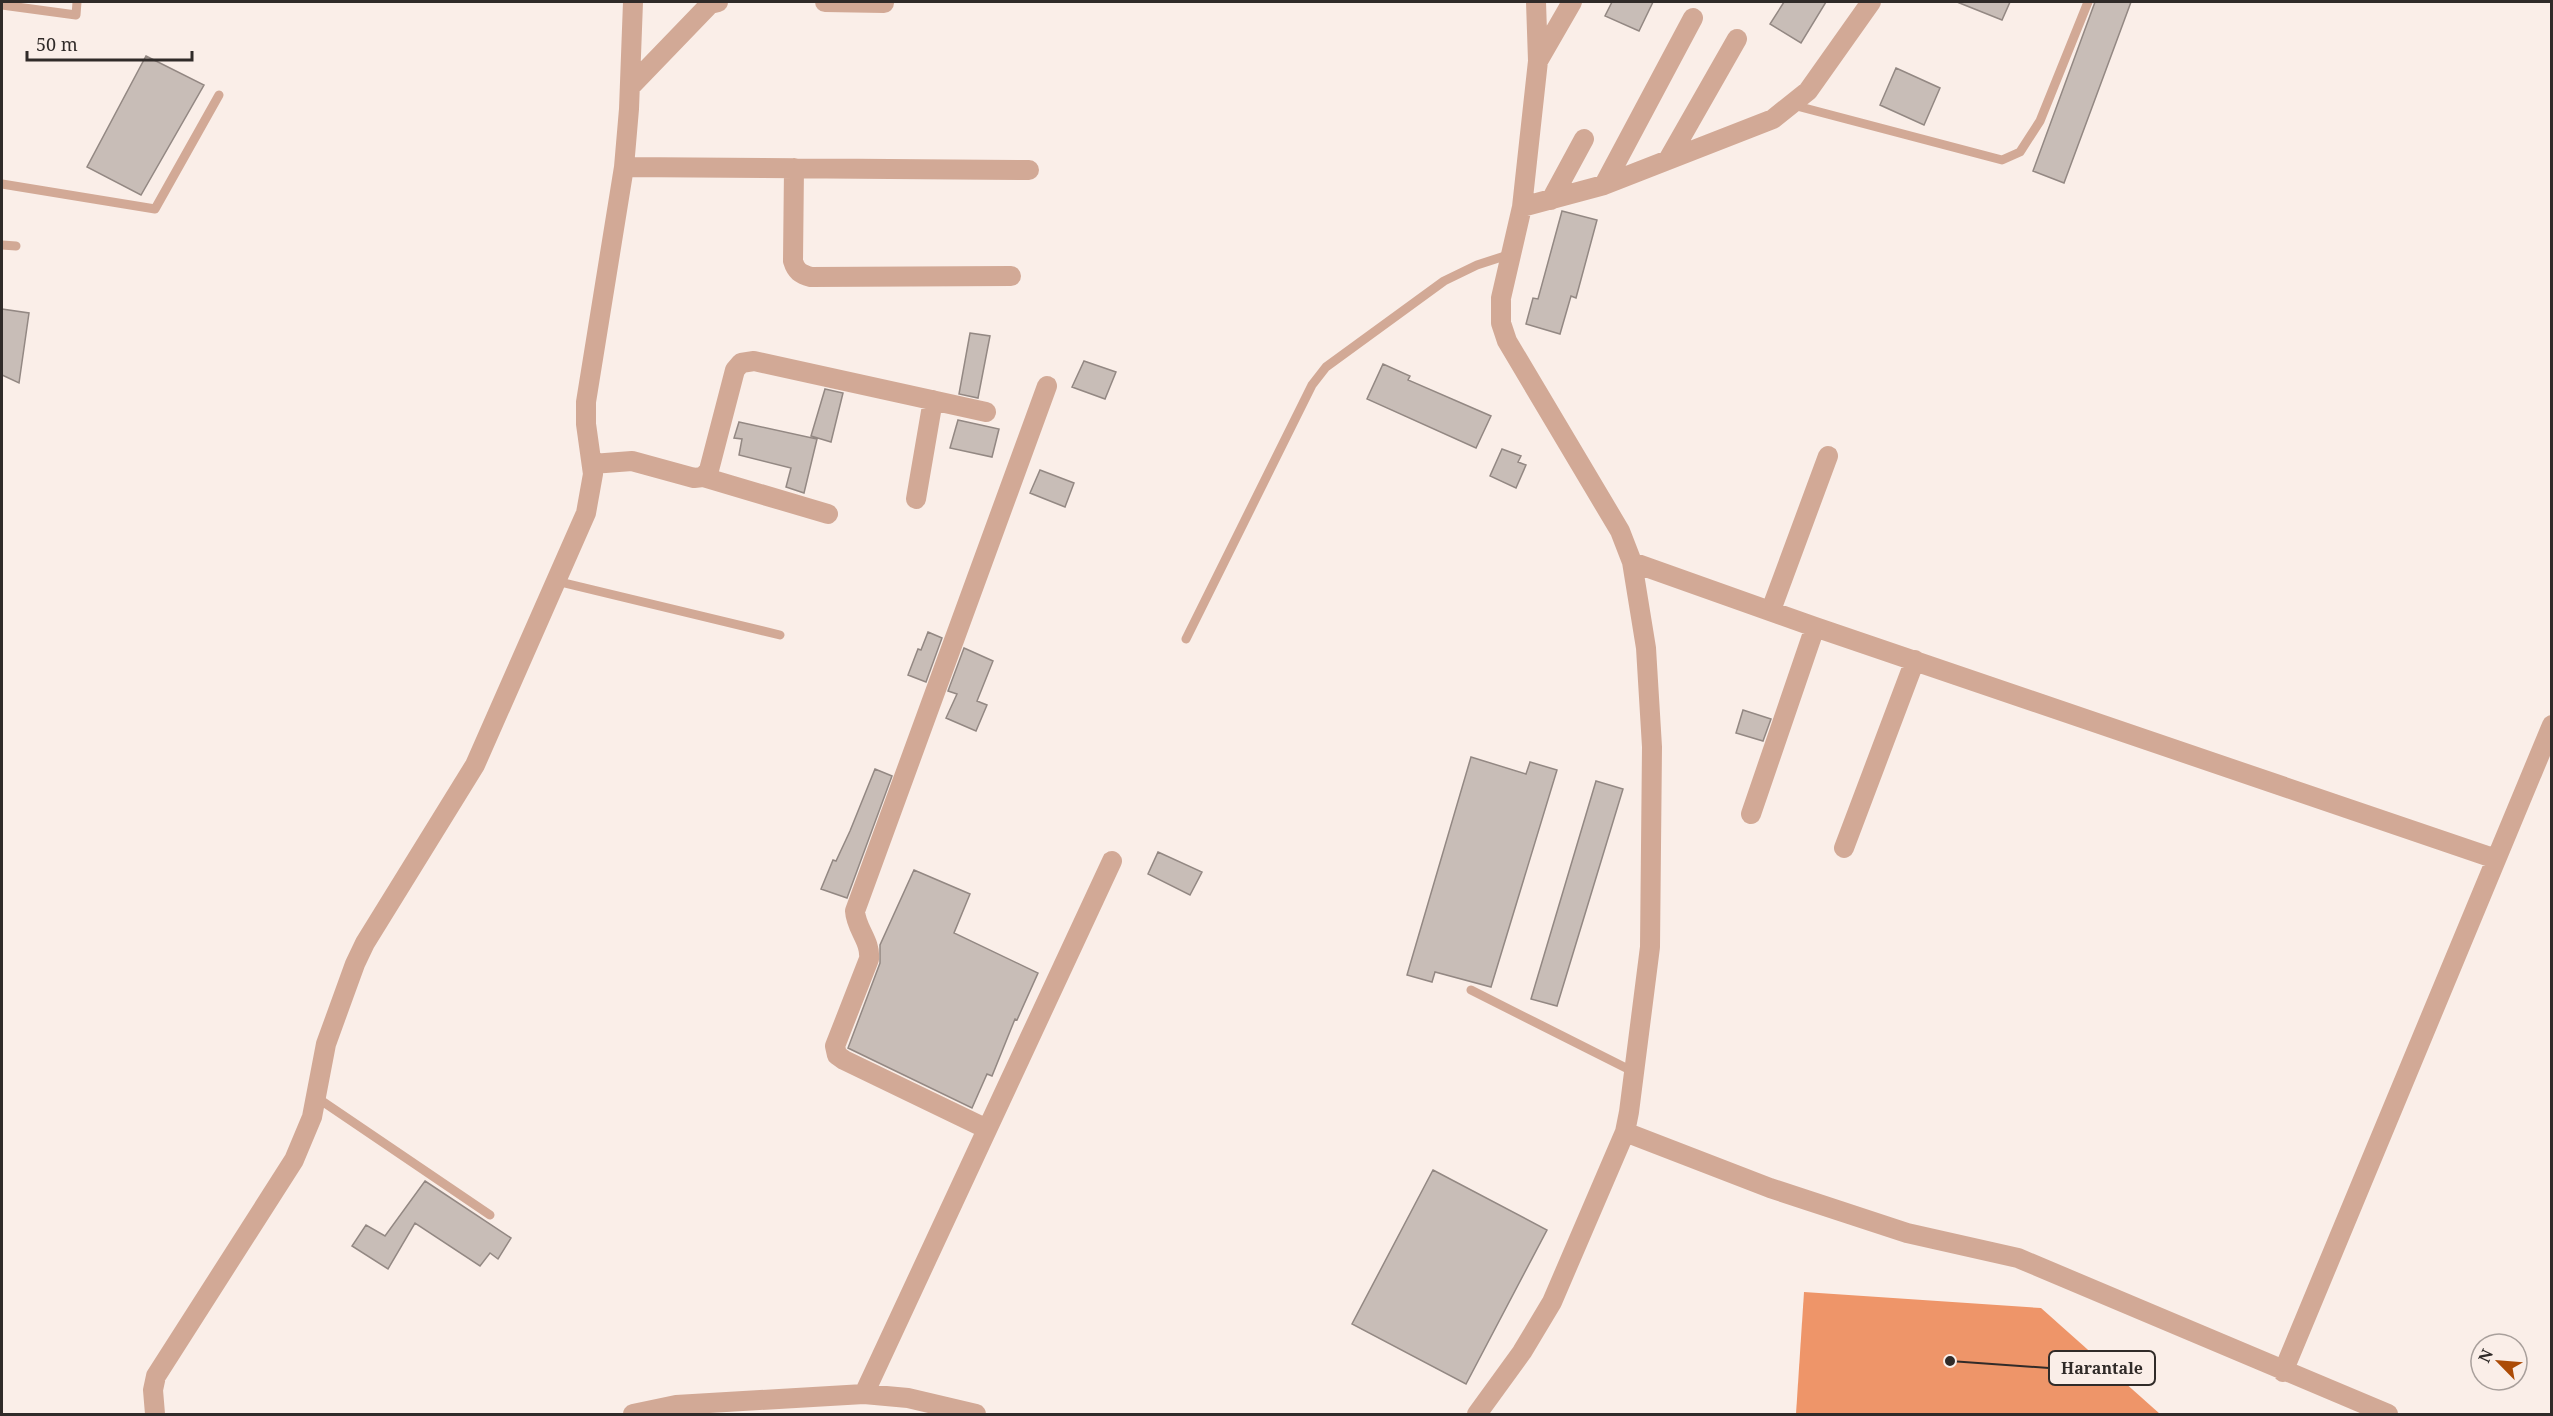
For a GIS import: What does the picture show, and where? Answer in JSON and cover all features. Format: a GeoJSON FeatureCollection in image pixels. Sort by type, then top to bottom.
{"type":"FeatureCollection","features":[{"type":"Feature","properties":{"kind":"street"},"geometry":{"type":"LineString","coordinates":[[155,1414],[153,1390],[156,1376],[294,1160],[312,1117],[326,1044],[355,964],[365,943],[475,765],[586,513],[592,491],[592,464],[586,424],[586,402],[624,167],[633,2]]}},
{"type":"Feature","properties":{"kind":"street"},"geometry":{"type":"LineString","coordinates":[[630,87],[710,4],[718,2]]}},
{"type":"Feature","properties":{"kind":"street"},"geometry":{"type":"LineString","coordinates":[[825,2],[884,3]]}},
{"type":"Feature","properties":{"kind":"street"},"geometry":{"type":"LineString","coordinates":[[1477,1414],[1522,1352],[1552,1302],[1625,1132],[1650,947],[1652,747],[1646,648],[1632,561],[1620,531],[1507,341],[1501,323],[1502,298],[1522,207],[1538,61],[1536,2]]}},
{"type":"Feature","properties":{"kind":"street"},"geometry":{"type":"LineString","coordinates":[[1538,61],[1572,2]]}},
{"type":"Feature","properties":{"kind":"street"},"geometry":{"type":"LineString","coordinates":[[1522,207],[1604,185],[1773,119],[1808,91],[1871,2]]}},
{"type":"Feature","properties":{"kind":"street"},"geometry":{"type":"LineString","coordinates":[[1604,185],[1693,18]]}},
{"type":"Feature","properties":{"kind":"street"},"geometry":{"type":"LineString","coordinates":[[1668,160],[1737,39]]}},
{"type":"Feature","properties":{"kind":"street"},"geometry":{"type":"LineString","coordinates":[[1551,200],[1584,139]]}},
{"type":"Feature","properties":{"kind":"street"},"geometry":{"type":"LineString","coordinates":[[624,167],[1029,170]]}},
{"type":"Feature","properties":{"kind":"street"},"geometry":{"type":"LineString","coordinates":[[794,168],[793,261],[796,270],[803,275],[811,277],[1011,276]]}},
{"type":"Feature","properties":{"kind":"street"},"geometry":{"type":"LineString","coordinates":[[703,477],[709,470],[735,370],[741,363],[754,361],[986,412]]}},
{"type":"Feature","properties":{"kind":"street"},"geometry":{"type":"LineString","coordinates":[[987,1129],[844,1060],[837,1054],[835,1046],[869,959],[870,949],[855,923],[855,910],[1047,386]]}},
{"type":"Feature","properties":{"kind":"street"},"geometry":{"type":"LineString","coordinates":[[916,499],[933,400]]}},
{"type":"Feature","properties":{"kind":"street"},"geometry":{"type":"LineString","coordinates":[[1771,610],[1828,456]]}},
{"type":"Feature","properties":{"kind":"street"},"geometry":{"type":"LineString","coordinates":[[592,464],[632,461],[694,478],[703,477],[828,514]]}},
{"type":"Feature","properties":{"kind":"street"},"geometry":{"type":"LineString","coordinates":[[1632,561],[1815,627],[2496,858]]}},
{"type":"Feature","properties":{"kind":"street"},"geometry":{"type":"LineString","coordinates":[[1751,814],[1815,627]]}},
{"type":"Feature","properties":{"kind":"street"},"geometry":{"type":"LineString","coordinates":[[1844,848],[1915,660]]}},
{"type":"Feature","properties":{"kind":"street"},"geometry":{"type":"LineString","coordinates":[[2283,1372],[2552,724]]}},
{"type":"Feature","properties":{"kind":"street"},"geometry":{"type":"LineString","coordinates":[[864,1395],[1112,861]]}},
{"type":"Feature","properties":{"kind":"street"},"geometry":{"type":"LineString","coordinates":[[1625,1132],[1770,1188],[1907,1233],[2018,1258],[2283,1372],[2388,1414]]}},
{"type":"Feature","properties":{"kind":"street"},"geometry":{"type":"LineString","coordinates":[[633,1414],[676,1405],[730,1408],[864,1395],[908,1398],[976,1414]]}},
{"type":"Feature","properties":{"kind":"lane"},"geometry":{"type":"LineString","coordinates":[[2,5],[76,15],[77,2]]}},
{"type":"Feature","properties":{"kind":"lane"},"geometry":{"type":"LineString","coordinates":[[1793,105],[2002,160],[2020,152],[2040,121],[2088,2]]}},
{"type":"Feature","properties":{"kind":"lane"},"geometry":{"type":"LineString","coordinates":[[2,184],[155,209],[219,95]]}},
{"type":"Feature","properties":{"kind":"lane"},"geometry":{"type":"LineString","coordinates":[[2,245],[16,246]]}},
{"type":"Feature","properties":{"kind":"lane"},"geometry":{"type":"LineString","coordinates":[[1186,639],[1312,385],[1326,367],[1444,281],[1477,265],[1511,254]]}},
{"type":"Feature","properties":{"kind":"lane"},"geometry":{"type":"LineString","coordinates":[[556,581],[780,635]]}},
{"type":"Feature","properties":{"kind":"lane"},"geometry":{"type":"LineString","coordinates":[[1471,990],[1634,1072]]}},
{"type":"Feature","properties":{"kind":"lane"},"geometry":{"type":"LineString","coordinates":[[315,1097],[490,1215]]}},
{"type":"Feature","properties":{"kind":"shaded area"},"geometry":{"type":"Polygon","coordinates":[[[1804,1292],[2041,1308],[2160,1414],[1796,1414],[1804,1292]]]}},
{"type":"Feature","properties":{"kind":"building"},"geometry":{"type":"Polygon","coordinates":[[[1612,2],[1653,2],[1639,31],[1605,16],[1612,2]]]}},
{"type":"Feature","properties":{"kind":"building"},"geometry":{"type":"Polygon","coordinates":[[[1784,2],[1826,2],[1801,43],[1770,24],[1784,2]]]}},
{"type":"Feature","properties":{"kind":"building"},"geometry":{"type":"Polygon","coordinates":[[[1957,2],[2010,2],[2002,20],[1957,2]]]}},
{"type":"Feature","properties":{"kind":"building"},"geometry":{"type":"Polygon","coordinates":[[[2095,2],[2131,2],[2064,183],[2033,171],[2095,2]]]}},
{"type":"Feature","properties":{"kind":"building"},"geometry":{"type":"Polygon","coordinates":[[[146,56],[204,85],[141,195],[87,167],[146,56]]]}},
{"type":"Feature","properties":{"kind":"building"},"geometry":{"type":"Polygon","coordinates":[[[1896,68],[1940,88],[1924,125],[1880,105],[1896,68]]]}},
{"type":"Feature","properties":{"kind":"building"},"geometry":{"type":"Polygon","coordinates":[[[1562,211],[1597,220],[1576,298],[1571,296],[1560,334],[1526,324],[1533,298],[1538,299],[1562,211]]]}},
{"type":"Feature","properties":{"kind":"building"},"geometry":{"type":"Polygon","coordinates":[[[2,309],[29,313],[19,383],[2,375],[2,309]]]}},
{"type":"Feature","properties":{"kind":"building"},"geometry":{"type":"Polygon","coordinates":[[[970,333],[990,336],[978,398],[959,394],[970,333]]]}},
{"type":"Feature","properties":{"kind":"building"},"geometry":{"type":"Polygon","coordinates":[[[1084,361],[1116,372],[1105,399],[1072,387],[1084,361]]]}},
{"type":"Feature","properties":{"kind":"building"},"geometry":{"type":"Polygon","coordinates":[[[1383,364],[1410,376],[1408,380],[1491,416],[1476,448],[1367,399],[1383,364]]]}},
{"type":"Feature","properties":{"kind":"building"},"geometry":{"type":"Polygon","coordinates":[[[825,389],[843,393],[831,442],[811,436],[825,389]]]}},
{"type":"Feature","properties":{"kind":"building"},"geometry":{"type":"Polygon","coordinates":[[[958,420],[999,429],[992,457],[950,448],[958,420]]]}},
{"type":"Feature","properties":{"kind":"building"},"geometry":{"type":"Polygon","coordinates":[[[739,422],[817,439],[804,493],[786,487],[791,468],[739,455],[742,439],[734,438],[739,422]]]}},
{"type":"Feature","properties":{"kind":"building"},"geometry":{"type":"Polygon","coordinates":[[[1502,449],[1521,456],[1518,462],[1526,465],[1516,488],[1490,476],[1502,449]]]}},
{"type":"Feature","properties":{"kind":"building"},"geometry":{"type":"Polygon","coordinates":[[[1040,470],[1074,483],[1065,507],[1030,493],[1040,470]]]}},
{"type":"Feature","properties":{"kind":"building"},"geometry":{"type":"Polygon","coordinates":[[[928,632],[942,638],[926,682],[908,675],[918,649],[921,650],[928,632]]]}},
{"type":"Feature","properties":{"kind":"building"},"geometry":{"type":"Polygon","coordinates":[[[964,648],[993,661],[977,701],[987,705],[976,731],[946,718],[957,694],[948,691],[964,648]]]}},
{"type":"Feature","properties":{"kind":"building"},"geometry":{"type":"Polygon","coordinates":[[[1743,710],[1771,719],[1763,741],[1736,733],[1743,710]]]}},
{"type":"Feature","properties":{"kind":"building"},"geometry":{"type":"Polygon","coordinates":[[[1471,757],[1526,774],[1530,762],[1557,770],[1491,987],[1435,972],[1432,982],[1407,975],[1471,757]]]}},
{"type":"Feature","properties":{"kind":"building"},"geometry":{"type":"Polygon","coordinates":[[[875,769],[892,776],[847,898],[821,889],[833,860],[836,861],[850,831],[875,769]]]}},
{"type":"Feature","properties":{"kind":"building"},"geometry":{"type":"Polygon","coordinates":[[[1596,781],[1623,789],[1557,1006],[1531,999],[1596,781]]]}},
{"type":"Feature","properties":{"kind":"building"},"geometry":{"type":"Polygon","coordinates":[[[1158,852],[1202,872],[1190,895],[1148,874],[1158,852]]]}},
{"type":"Feature","properties":{"kind":"building"},"geometry":{"type":"Polygon","coordinates":[[[914,870],[970,894],[954,933],[1038,973],[1017,1020],[1015,1019],[992,1076],[987,1074],[972,1108],[848,1048],[880,963],[880,945],[914,870]]]}},
{"type":"Feature","properties":{"kind":"building"},"geometry":{"type":"Polygon","coordinates":[[[1433,1170],[1547,1230],[1466,1384],[1352,1324],[1433,1170]]]}},
{"type":"Feature","properties":{"kind":"building"},"geometry":{"type":"Polygon","coordinates":[[[425,1181],[511,1238],[498,1259],[490,1253],[480,1266],[415,1223],[388,1269],[352,1246],[366,1225],[385,1236],[425,1181]]]}},
{"type":"Feature","properties":{"kind":"place","name":"Harantale"},"geometry":{"type":"Point","coordinates":[1950,1361]}}]}
